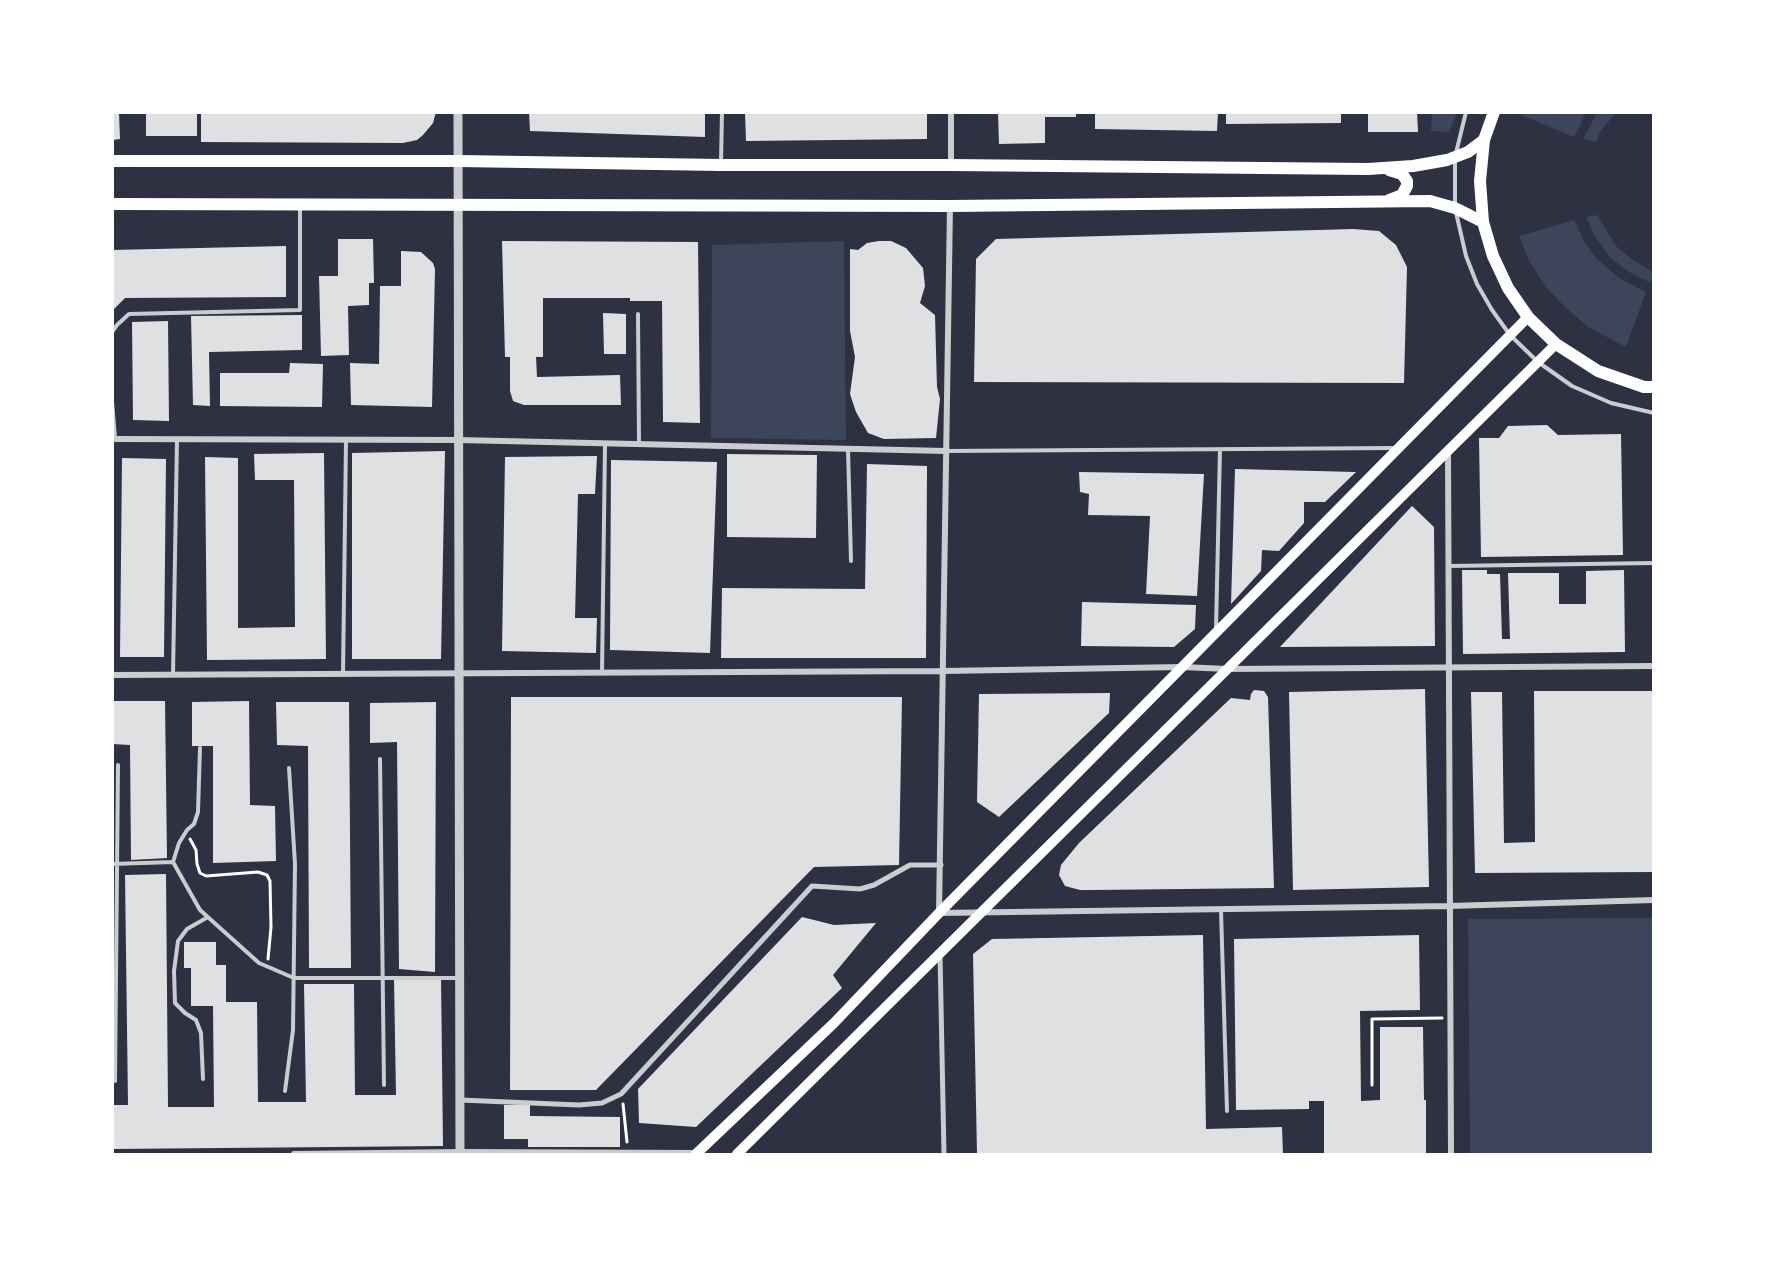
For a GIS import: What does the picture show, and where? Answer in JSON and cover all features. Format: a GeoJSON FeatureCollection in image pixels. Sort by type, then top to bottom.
{"type":"FeatureCollection","features":[{"type":"Feature","properties":{"kind":"main road"},"geometry":{"type":"LineString","coordinates":[[1494,112],[1484,140],[1480,181],[1483,222],[1493,256],[1508,288],[1528,316],[1556,344],[1598,371],[1644,387],[1653,387]]}},
{"type":"Feature","properties":{"kind":"main road"},"geometry":{"type":"LineString","coordinates":[[1368,169],[1413,166],[1456,157],[1468,153],[1484,140]]}},
{"type":"Feature","properties":{"kind":"main road"},"geometry":{"type":"LineString","coordinates":[[112,161],[1324,167],[1395,171],[1402,174],[1407,181],[1406,190],[1402,195],[1382,202]]}},
{"type":"Feature","properties":{"kind":"main road"},"geometry":{"type":"LineString","coordinates":[[112,204],[950,206],[1431,201],[1455,208],[1483,222]]}},
{"type":"Feature","properties":{"kind":"main road"},"geometry":{"type":"LineString","coordinates":[[696,1154],[834,1023],[1528,316]]}},
{"type":"Feature","properties":{"kind":"main road"},"geometry":{"type":"LineString","coordinates":[[737,1155],[1556,344]]}},
{"type":"Feature","properties":{"kind":"street"},"geometry":{"type":"LineString","coordinates":[[458,112],[460,1153]]}},
{"type":"Feature","properties":{"kind":"street"},"geometry":{"type":"LineString","coordinates":[[951,112],[951,165]]}},
{"type":"Feature","properties":{"kind":"street"},"geometry":{"type":"LineString","coordinates":[[950,206],[939,914],[1449,906],[1653,900]]}},
{"type":"Feature","properties":{"kind":"street"},"geometry":{"type":"LineString","coordinates":[[114,439],[458,440],[946,451]]}},
{"type":"Feature","properties":{"kind":"street"},"geometry":{"type":"LineString","coordinates":[[1448,451],[1451,1155]]}},
{"type":"Feature","properties":{"kind":"street"},"geometry":{"type":"LineString","coordinates":[[112,675],[943,671],[1182,667],[1449,669],[1653,666]]}},
{"type":"Feature","properties":{"kind":"street"},"geometry":{"type":"LineString","coordinates":[[460,1100],[579,1105],[602,1103],[621,1094],[812,886],[860,889],[874,885],[910,865],[941,865]]}},
{"type":"Feature","properties":{"kind":"street"},"geometry":{"type":"LineString","coordinates":[[940,954],[944,1155]]}},
{"type":"Feature","properties":{"kind":"street"},"geometry":{"type":"LineString","coordinates":[[294,1155],[696,1154]]}},
{"type":"Feature","properties":{"kind":"lane"},"geometry":{"type":"LineString","coordinates":[[721,165],[722,112]]}},
{"type":"Feature","properties":{"kind":"lane"},"geometry":{"type":"LineString","coordinates":[[1466,112],[1456,157],[1455,208],[1466,255],[1477,284],[1492,310],[1510,334],[1538,362],[1572,386],[1611,403],[1653,413]]}},
{"type":"Feature","properties":{"kind":"lane"},"geometry":{"type":"LineString","coordinates":[[112,332],[129,314],[300,309],[300,205]]}},
{"type":"Feature","properties":{"kind":"lane"},"geometry":{"type":"LineString","coordinates":[[638,314],[639,444]]}},
{"type":"Feature","properties":{"kind":"lane"},"geometry":{"type":"LineString","coordinates":[[112,401],[114,439]]}},
{"type":"Feature","properties":{"kind":"lane"},"geometry":{"type":"LineString","coordinates":[[173,675],[177,439]]}},
{"type":"Feature","properties":{"kind":"lane"},"geometry":{"type":"LineString","coordinates":[[344,674],[346,440]]}},
{"type":"Feature","properties":{"kind":"lane"},"geometry":{"type":"LineString","coordinates":[[602,673],[605,443]]}},
{"type":"Feature","properties":{"kind":"lane"},"geometry":{"type":"LineString","coordinates":[[946,451],[1398,448]]}},
{"type":"Feature","properties":{"kind":"lane"},"geometry":{"type":"LineString","coordinates":[[848,449],[850,561]]}},
{"type":"Feature","properties":{"kind":"lane"},"geometry":{"type":"LineString","coordinates":[[1215,633],[1220,449]]}},
{"type":"Feature","properties":{"kind":"lane"},"geometry":{"type":"LineString","coordinates":[[1449,566],[1653,563]]}},
{"type":"Feature","properties":{"kind":"lane"},"geometry":{"type":"LineString","coordinates":[[173,862],[183,837],[194,824],[198,812],[200,748]]}},
{"type":"Feature","properties":{"kind":"lane"},"geometry":{"type":"LineString","coordinates":[[380,759],[384,1085]]}},
{"type":"Feature","properties":{"kind":"lane"},"geometry":{"type":"LineString","coordinates":[[115,1081],[114,864],[118,765]]}},
{"type":"Feature","properties":{"kind":"lane"},"geometry":{"type":"LineString","coordinates":[[285,1091],[293,1030],[294,978],[295,864],[289,768]]}},
{"type":"Feature","properties":{"kind":"lane"},"geometry":{"type":"LineString","coordinates":[[173,862],[200,910],[259,963],[294,978],[459,978]]}},
{"type":"Feature","properties":{"kind":"lane"},"geometry":{"type":"LineString","coordinates":[[114,864],[173,862]]}},
{"type":"Feature","properties":{"kind":"lane"},"geometry":{"type":"LineString","coordinates":[[1221,910],[1227,1111]]}},
{"type":"Feature","properties":{"kind":"lane"},"geometry":{"type":"LineString","coordinates":[[203,1080],[201,1033],[195,1020],[175,1003],[174,971],[178,941],[187,929],[208,917]]}},
{"type":"Feature","properties":{"kind":"path"},"geometry":{"type":"LineString","coordinates":[[183,837],[190,839],[196,850],[200,873],[206,876],[258,872],[267,875],[270,881],[272,927],[267,967]]}},
{"type":"Feature","properties":{"kind":"path"},"geometry":{"type":"LineString","coordinates":[[1372,1084],[1372,1019],[1450,1018]]}},
{"type":"Feature","properties":{"kind":"path"},"geometry":{"type":"LineString","coordinates":[[621,1094],[628,1153]]}},
{"type":"Feature","properties":{"kind":"shaded area"},"geometry":{"type":"Polygon","coordinates":[[[1586,112],[1574,137],[1521,115],[1522,113],[1586,112]]]}},
{"type":"Feature","properties":{"kind":"shaded area"},"geometry":{"type":"Polygon","coordinates":[[[1432,113],[1457,113],[1449,132],[1431,131],[1432,113]]]}},
{"type":"Feature","properties":{"kind":"shaded area"},"geometry":{"type":"Polygon","coordinates":[[[1597,113],[1616,113],[1600,132],[1596,142],[1583,139],[1597,113]]]}},
{"type":"Feature","properties":{"kind":"shaded area"},"geometry":{"type":"Polygon","coordinates":[[[1597,215],[1616,246],[1653,272],[1651,283],[1627,271],[1610,257],[1594,235],[1586,217],[1597,215]]]}},
{"type":"Feature","properties":{"kind":"shaded area"},"geometry":{"type":"Polygon","coordinates":[[[1574,220],[1584,241],[1596,258],[1619,278],[1646,292],[1626,347],[1588,327],[1565,307],[1546,287],[1529,261],[1519,236],[1574,220]]]}},
{"type":"Feature","properties":{"kind":"shaded area"},"geometry":{"type":"Polygon","coordinates":[[[844,241],[846,440],[711,438],[712,245],[844,241]]]}},
{"type":"Feature","properties":{"kind":"shaded area"},"geometry":{"type":"Polygon","coordinates":[[[1653,918],[1653,1154],[1470,1154],[1468,919],[1653,918]]]}},
{"type":"Feature","properties":{"kind":"building"},"geometry":{"type":"Polygon","coordinates":[[[197,112],[197,136],[146,136],[146,113],[197,112]]]}},
{"type":"Feature","properties":{"kind":"building"},"geometry":{"type":"Polygon","coordinates":[[[201,112],[436,112],[433,123],[423,135],[417,140],[403,143],[201,142],[201,112]]]}},
{"type":"Feature","properties":{"kind":"building"},"geometry":{"type":"Polygon","coordinates":[[[529,112],[705,112],[705,137],[530,131],[529,112]]]}},
{"type":"Feature","properties":{"kind":"building"},"geometry":{"type":"Polygon","coordinates":[[[745,112],[927,112],[927,139],[746,141],[745,112]]]}},
{"type":"Feature","properties":{"kind":"building"},"geometry":{"type":"Polygon","coordinates":[[[998,112],[1076,112],[1076,117],[1045,117],[1045,143],[999,144],[998,112]]]}},
{"type":"Feature","properties":{"kind":"building"},"geometry":{"type":"Polygon","coordinates":[[[1095,112],[1218,112],[1217,131],[1095,129],[1095,112]]]}},
{"type":"Feature","properties":{"kind":"building"},"geometry":{"type":"Polygon","coordinates":[[[1226,112],[1341,112],[1341,123],[1226,124],[1226,112]]]}},
{"type":"Feature","properties":{"kind":"building"},"geometry":{"type":"Polygon","coordinates":[[[1368,112],[1417,112],[1418,132],[1368,132],[1368,112]]]}},
{"type":"Feature","properties":{"kind":"building"},"geometry":{"type":"Polygon","coordinates":[[[112,113],[119,113],[120,139],[112,140],[112,113]]]}},
{"type":"Feature","properties":{"kind":"building"},"geometry":{"type":"Polygon","coordinates":[[[1353,229],[1379,231],[1396,245],[1407,267],[1404,383],[974,382],[976,259],[996,239],[1353,229]]]}},
{"type":"Feature","properties":{"kind":"building"},"geometry":{"type":"Polygon","coordinates":[[[338,239],[373,239],[374,283],[369,283],[369,305],[348,306],[349,355],[321,356],[319,276],[338,276],[338,239]]]}},
{"type":"Feature","properties":{"kind":"building"},"geometry":{"type":"Polygon","coordinates":[[[502,241],[698,242],[700,423],[663,422],[662,301],[630,301],[630,298],[543,298],[543,357],[536,357],[537,377],[620,375],[621,405],[524,405],[513,401],[510,391],[510,357],[505,357],[502,241]]]}},
{"type":"Feature","properties":{"kind":"building"},"geometry":{"type":"Polygon","coordinates":[[[891,241],[906,248],[923,268],[925,286],[920,303],[935,315],[937,387],[940,399],[936,438],[884,439],[868,433],[856,412],[850,394],[855,357],[850,331],[850,249],[858,250],[867,243],[891,241]]]}},
{"type":"Feature","properties":{"kind":"building"},"geometry":{"type":"Polygon","coordinates":[[[286,246],[286,297],[125,298],[112,311],[112,250],[286,246]]]}},
{"type":"Feature","properties":{"kind":"building"},"geometry":{"type":"Polygon","coordinates":[[[401,251],[421,252],[433,263],[435,269],[432,407],[351,405],[350,363],[379,364],[380,286],[401,286],[401,251]]]}},
{"type":"Feature","properties":{"kind":"building"},"geometry":{"type":"Polygon","coordinates":[[[603,313],[626,314],[626,354],[604,354],[603,313]]]}},
{"type":"Feature","properties":{"kind":"building"},"geometry":{"type":"Polygon","coordinates":[[[302,315],[302,350],[209,352],[210,406],[193,405],[191,316],[302,315]]]}},
{"type":"Feature","properties":{"kind":"building"},"geometry":{"type":"Polygon","coordinates":[[[168,321],[169,421],[133,420],[132,322],[168,321]]]}},
{"type":"Feature","properties":{"kind":"building"},"geometry":{"type":"Polygon","coordinates":[[[290,363],[323,364],[322,407],[220,406],[220,373],[289,373],[290,363]]]}},
{"type":"Feature","properties":{"kind":"building"},"geometry":{"type":"Polygon","coordinates":[[[1547,425],[1558,435],[1621,434],[1623,555],[1481,557],[1479,438],[1499,438],[1508,426],[1547,425]]]}},
{"type":"Feature","properties":{"kind":"building"},"geometry":{"type":"Polygon","coordinates":[[[445,451],[441,659],[352,659],[352,453],[445,451]]]}},
{"type":"Feature","properties":{"kind":"building"},"geometry":{"type":"Polygon","coordinates":[[[324,453],[326,659],[207,660],[205,457],[238,458],[238,628],[295,627],[294,480],[255,480],[254,454],[324,453]]]}},
{"type":"Feature","properties":{"kind":"building"},"geometry":{"type":"Polygon","coordinates":[[[727,454],[817,455],[816,538],[727,537],[727,454]]]}},
{"type":"Feature","properties":{"kind":"building"},"geometry":{"type":"Polygon","coordinates":[[[597,456],[595,494],[578,494],[575,618],[597,618],[596,653],[502,651],[505,457],[597,456]]]}},
{"type":"Feature","properties":{"kind":"building"},"geometry":{"type":"Polygon","coordinates":[[[122,458],[166,459],[164,657],[120,657],[122,458]]]}},
{"type":"Feature","properties":{"kind":"building"},"geometry":{"type":"Polygon","coordinates":[[[611,460],[717,462],[710,653],[610,650],[611,460]]]}},
{"type":"Feature","properties":{"kind":"building"},"geometry":{"type":"Polygon","coordinates":[[[867,464],[927,466],[926,658],[721,658],[722,588],[865,589],[867,464]]]}},
{"type":"Feature","properties":{"kind":"building"},"geometry":{"type":"Polygon","coordinates":[[[1235,469],[1356,472],[1325,502],[1304,502],[1304,523],[1279,551],[1262,550],[1261,571],[1231,604],[1235,469]]]}},
{"type":"Feature","properties":{"kind":"building"},"geometry":{"type":"Polygon","coordinates":[[[1079,472],[1204,474],[1197,596],[1146,594],[1150,516],[1088,515],[1089,494],[1080,492],[1079,472]]]}},
{"type":"Feature","properties":{"kind":"building"},"geometry":{"type":"Polygon","coordinates":[[[1412,506],[1434,527],[1435,646],[1280,647],[1412,506]]]}},
{"type":"Feature","properties":{"kind":"building"},"geometry":{"type":"Polygon","coordinates":[[[1462,570],[1487,570],[1487,574],[1500,574],[1502,639],[1510,639],[1508,573],[1559,573],[1559,604],[1586,604],[1586,571],[1624,570],[1625,652],[1463,654],[1462,570]]]}},
{"type":"Feature","properties":{"kind":"building"},"geometry":{"type":"Polygon","coordinates":[[[1082,602],[1196,605],[1195,629],[1174,647],[1081,646],[1082,602]]]}},
{"type":"Feature","properties":{"kind":"building"},"geometry":{"type":"Polygon","coordinates":[[[1425,689],[1429,887],[1293,890],[1289,692],[1425,689]]]}},
{"type":"Feature","properties":{"kind":"building"},"geometry":{"type":"Polygon","coordinates":[[[1254,690],[1264,691],[1268,697],[1274,888],[1080,890],[1065,886],[1059,875],[1061,865],[1079,843],[1231,698],[1250,700],[1254,690]]]}},
{"type":"Feature","properties":{"kind":"building"},"geometry":{"type":"Polygon","coordinates":[[[1534,691],[1654,691],[1654,872],[1475,873],[1471,692],[1502,692],[1504,843],[1535,842],[1534,691]]]}},
{"type":"Feature","properties":{"kind":"building"},"geometry":{"type":"Polygon","coordinates":[[[1110,693],[1109,713],[999,817],[977,802],[979,694],[1110,693]]]}},
{"type":"Feature","properties":{"kind":"building"},"geometry":{"type":"Polygon","coordinates":[[[511,697],[902,697],[899,865],[814,867],[596,1090],[510,1090],[511,697]]]}},
{"type":"Feature","properties":{"kind":"building"},"geometry":{"type":"Polygon","coordinates":[[[112,701],[165,701],[167,858],[131,860],[130,745],[112,744],[112,701]]]}},
{"type":"Feature","properties":{"kind":"building"},"geometry":{"type":"Polygon","coordinates":[[[249,701],[250,805],[275,806],[276,861],[213,863],[213,746],[192,746],[192,702],[249,701]]]}},
{"type":"Feature","properties":{"kind":"building"},"geometry":{"type":"Polygon","coordinates":[[[276,702],[349,702],[351,968],[309,968],[308,746],[277,745],[276,702]]]}},
{"type":"Feature","properties":{"kind":"building"},"geometry":{"type":"Polygon","coordinates":[[[436,702],[435,972],[399,969],[397,742],[370,743],[370,703],[436,702]]]}},
{"type":"Feature","properties":{"kind":"building"},"geometry":{"type":"Polygon","coordinates":[[[166,874],[168,1107],[214,1107],[213,1006],[191,1006],[191,968],[184,968],[184,942],[216,942],[216,965],[226,965],[226,1002],[257,1002],[258,1102],[306,1102],[304,984],[354,984],[355,1095],[396,1095],[394,979],[441,978],[443,1146],[112,1149],[112,1105],[128,1105],[125,875],[166,874]]]}},
{"type":"Feature","properties":{"kind":"building"},"geometry":{"type":"Polygon","coordinates":[[[802,917],[834,925],[876,923],[833,975],[842,988],[696,1127],[639,1123],[638,1089],[802,917]]]}},
{"type":"Feature","properties":{"kind":"building"},"geometry":{"type":"Polygon","coordinates":[[[1203,935],[1206,1129],[1282,1127],[1283,1154],[977,1154],[973,954],[992,939],[1203,935]]]}},
{"type":"Feature","properties":{"kind":"building"},"geometry":{"type":"Polygon","coordinates":[[[1419,935],[1420,1010],[1360,1011],[1361,1101],[1380,1100],[1380,1027],[1423,1027],[1426,1154],[1324,1154],[1324,1101],[1309,1101],[1309,1109],[1236,1110],[1234,939],[1419,935]]]}},
{"type":"Feature","properties":{"kind":"building"},"geometry":{"type":"Polygon","coordinates":[[[504,1105],[530,1105],[530,1116],[620,1117],[620,1147],[528,1147],[528,1139],[504,1139],[504,1105]]]}}]}
